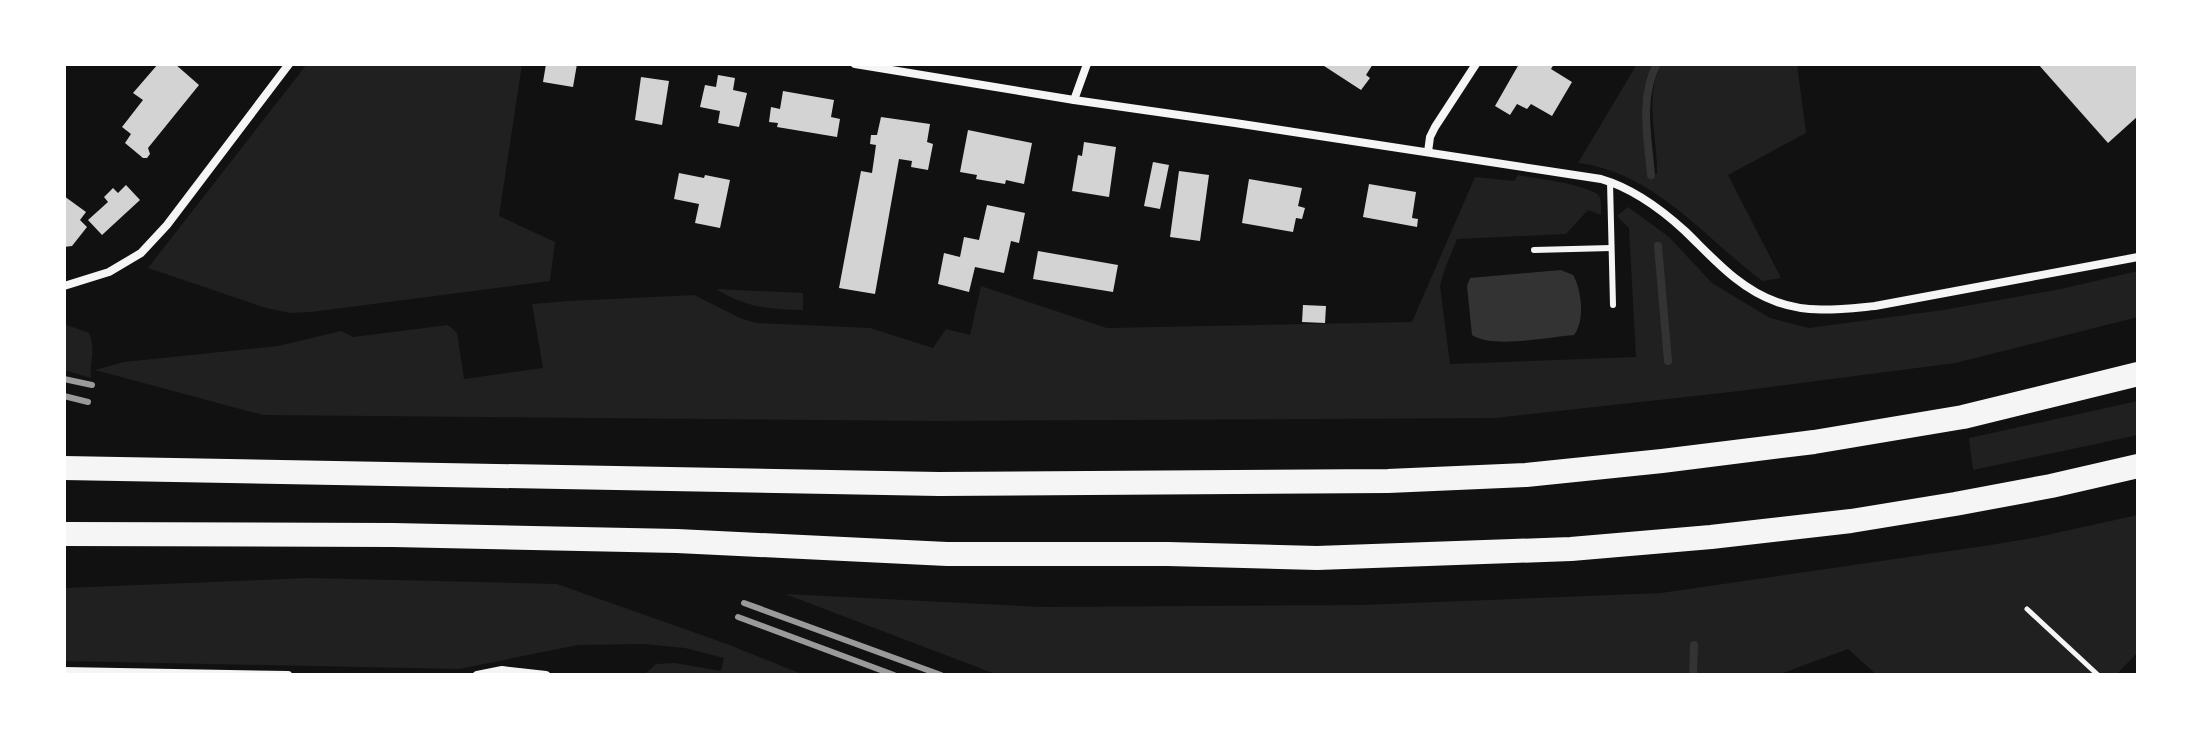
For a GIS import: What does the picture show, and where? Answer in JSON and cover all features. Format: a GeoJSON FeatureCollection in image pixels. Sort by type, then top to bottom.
{"type":"FeatureCollection","features":[{"type":"Feature","properties":{"kind":"highway"},"geometry":{"type":"LineString","coordinates":[[64,468],[939,484],[1388,481],[1557,472],[1814,442],[1963,417],[2138,374]]}},
{"type":"Feature","properties":{"kind":"highway"},"geometry":{"type":"LineString","coordinates":[[64,534],[393,535],[677,541],[947,554],[1317,558],[1571,549],[1711,537],[1851,521],[1955,504],[2138,466]]}},
{"type":"Feature","properties":{"kind":"street"},"geometry":{"type":"LineString","coordinates":[[64,286],[109,272],[141,253],[167,225],[289,64]]}},
{"type":"Feature","properties":{"kind":"street"},"geometry":{"type":"LineString","coordinates":[[855,64],[1592,177],[1631,191],[1656,208],[1740,282],[1778,302],[1810,309],[1887,304],[2138,257]]}},
{"type":"Feature","properties":{"kind":"street"},"geometry":{"type":"LineString","coordinates":[[1074,100],[1087,64]]}},
{"type":"Feature","properties":{"kind":"street"},"geometry":{"type":"LineString","coordinates":[[1428,152],[1435,127],[1476,64]]}},
{"type":"Feature","properties":{"kind":"street"},"geometry":{"type":"LineString","coordinates":[[477,675],[502,670],[546,675]]}},
{"type":"Feature","properties":{"kind":"street"},"geometry":{"type":"LineString","coordinates":[[64,671],[288,675]]}},
{"type":"Feature","properties":{"kind":"lane"},"geometry":{"type":"LineString","coordinates":[[1610,182],[1613,305]]}},
{"type":"Feature","properties":{"kind":"lane"},"geometry":{"type":"LineString","coordinates":[[1534,250],[1611,248]]}},
{"type":"Feature","properties":{"kind":"path"},"geometry":{"type":"LineString","coordinates":[[2027,609],[2098,675]]}},
{"type":"Feature","properties":{"kind":"shaded area"},"geometry":{"type":"Polygon","coordinates":[[[307,64],[522,64],[499,216],[555,242],[550,281],[291,313],[266,308],[148,268],[307,64]]]}},
{"type":"Feature","properties":{"kind":"shaded area"},"geometry":{"type":"Polygon","coordinates":[[[1637,64],[1653,64],[1644,89],[1642,117],[1647,173],[1657,174],[1652,104],[1656,77],[1662,64],[1797,64],[1806,133],[1728,175],[1781,278],[1762,281],[1677,209],[1631,179],[1578,163],[1637,64]]]}},
{"type":"Feature","properties":{"kind":"shaded area"},"geometry":{"type":"Polygon","coordinates":[[[1518,175],[1574,185],[1594,192],[1600,198],[1601,215],[1588,210],[1566,234],[1457,239],[1440,286],[1450,364],[1636,357],[1629,228],[1617,216],[1628,207],[1669,237],[1712,283],[1770,318],[1809,328],[1943,310],[2061,289],[2138,271],[2138,317],[1955,363],[1495,418],[939,421],[263,415],[95,370],[124,362],[278,346],[341,331],[353,337],[448,325],[457,333],[464,379],[543,368],[532,304],[694,295],[756,323],[870,328],[933,348],[946,329],[970,335],[981,286],[1107,328],[1412,322],[1475,177],[1514,181],[1518,175]]]}},
{"type":"Feature","properties":{"kind":"shaded area"},"geometry":{"type":"Polygon","coordinates":[[[1561,270],[1573,275],[1580,297],[1580,322],[1574,335],[1507,342],[1472,335],[1467,286],[1470,278],[1561,270]]]}},
{"type":"Feature","properties":{"kind":"shaded area"},"geometry":{"type":"Polygon","coordinates":[[[716,289],[803,293],[803,310],[758,306],[716,289]]]}},
{"type":"Feature","properties":{"kind":"shaded area"},"geometry":{"type":"Polygon","coordinates":[[[64,324],[89,333],[91,378],[64,370],[64,324]]]}},
{"type":"Feature","properties":{"kind":"shaded area"},"geometry":{"type":"Polygon","coordinates":[[[2138,401],[2138,435],[1973,470],[1969,438],[2138,401]]]}},
{"type":"Feature","properties":{"kind":"shaded area"},"geometry":{"type":"Polygon","coordinates":[[[2138,515],[2138,652],[2116,675],[1877,675],[1848,649],[1777,675],[998,675],[785,594],[1043,607],[1363,605],[1661,593],[2033,538],[2138,515]]]}},
{"type":"Feature","properties":{"kind":"shaded area"},"geometry":{"type":"Polygon","coordinates":[[[308,578],[557,584],[727,644],[804,675],[644,675],[656,664],[675,663],[721,671],[724,658],[685,648],[643,644],[578,645],[459,669],[64,661],[64,588],[308,578]]]}},
{"type":"Feature","properties":{"kind":"building"},"geometry":{"type":"Polygon","coordinates":[[[158,64],[175,64],[199,85],[148,148],[150,154],[147,158],[143,158],[125,143],[131,134],[122,127],[143,100],[133,93],[158,64]]]}},
{"type":"Feature","properties":{"kind":"building"},"geometry":{"type":"Polygon","coordinates":[[[546,64],[577,64],[573,87],[543,82],[546,64]]]}},
{"type":"Feature","properties":{"kind":"building"},"geometry":{"type":"Polygon","coordinates":[[[1321,64],[1373,64],[1366,75],[1370,78],[1361,90],[1321,64]]]}},
{"type":"Feature","properties":{"kind":"building"},"geometry":{"type":"Polygon","coordinates":[[[1519,64],[1554,64],[1551,69],[1572,82],[1552,116],[1531,104],[1527,109],[1517,104],[1510,115],[1495,106],[1519,64]]]}},
{"type":"Feature","properties":{"kind":"building"},"geometry":{"type":"Polygon","coordinates":[[[2038,64],[2138,64],[2138,116],[2108,143],[2038,64]]]}},
{"type":"Feature","properties":{"kind":"building"},"geometry":{"type":"Polygon","coordinates":[[[718,75],[735,78],[733,90],[747,93],[739,127],[718,123],[720,111],[700,107],[705,85],[716,87],[718,75]]]}},
{"type":"Feature","properties":{"kind":"building"},"geometry":{"type":"Polygon","coordinates":[[[641,77],[669,81],[662,125],[635,120],[641,77]]]}},
{"type":"Feature","properties":{"kind":"building"},"geometry":{"type":"Polygon","coordinates":[[[783,91],[834,100],[831,117],[840,119],[837,137],[777,127],[778,123],[769,122],[771,107],[780,109],[783,91]]]}},
{"type":"Feature","properties":{"kind":"building"},"geometry":{"type":"Polygon","coordinates":[[[881,117],[930,124],[927,142],[933,144],[928,170],[911,167],[912,161],[899,159],[875,294],[839,288],[861,171],[872,173],[876,145],[870,144],[871,135],[877,135],[881,117]]]}},
{"type":"Feature","properties":{"kind":"building"},"geometry":{"type":"Polygon","coordinates":[[[968,130],[1032,143],[1024,184],[976,179],[977,175],[960,172],[968,130]]]}},
{"type":"Feature","properties":{"kind":"building"},"geometry":{"type":"Polygon","coordinates":[[[1084,142],[1116,147],[1109,197],[1072,191],[1078,155],[1082,156],[1084,142]]]}},
{"type":"Feature","properties":{"kind":"building"},"geometry":{"type":"Polygon","coordinates":[[[1153,162],[1169,165],[1160,209],[1144,206],[1153,162]]]}},
{"type":"Feature","properties":{"kind":"building"},"geometry":{"type":"Polygon","coordinates":[[[1179,171],[1209,175],[1200,241],[1170,237],[1179,171]]]}},
{"type":"Feature","properties":{"kind":"building"},"geometry":{"type":"Polygon","coordinates":[[[679,173],[730,180],[720,228],[695,223],[699,204],[674,199],[679,173]]]}},
{"type":"Feature","properties":{"kind":"building"},"geometry":{"type":"Polygon","coordinates":[[[1249,179],[1302,188],[1298,206],[1305,208],[1302,219],[1296,218],[1293,232],[1242,223],[1249,179]]]}},
{"type":"Feature","properties":{"kind":"building"},"geometry":{"type":"Polygon","coordinates":[[[1369,184],[1416,192],[1412,218],[1418,219],[1417,227],[1363,217],[1369,184]]]}},
{"type":"Feature","properties":{"kind":"building"},"geometry":{"type":"Polygon","coordinates":[[[126,185],[140,200],[102,235],[88,220],[108,202],[104,197],[113,188],[118,193],[126,185]]]}},
{"type":"Feature","properties":{"kind":"building"},"geometry":{"type":"Polygon","coordinates":[[[64,196],[86,212],[80,220],[87,227],[72,246],[64,247],[64,196]]]}},
{"type":"Feature","properties":{"kind":"building"},"geometry":{"type":"Polygon","coordinates":[[[987,205],[1025,213],[1019,243],[1011,241],[1004,273],[975,267],[969,292],[938,284],[944,253],[960,257],[964,237],[979,240],[987,205]]]}},
{"type":"Feature","properties":{"kind":"building"},"geometry":{"type":"Polygon","coordinates":[[[1038,251],[1118,265],[1113,292],[1033,279],[1038,251]]]}},
{"type":"Feature","properties":{"kind":"building"},"geometry":{"type":"Polygon","coordinates":[[[1303,305],[1326,306],[1325,323],[1302,322],[1303,305]]]}},
{"type":"Feature","properties":{"kind":"waterway"},"geometry":{"type":"LineString","coordinates":[[1651,175],[1646,104],[1657,64]]}},
{"type":"Feature","properties":{"kind":"waterway"},"geometry":{"type":"LineString","coordinates":[[1658,246],[1668,361]]}},
{"type":"Feature","properties":{"kind":"waterway"},"geometry":{"type":"LineString","coordinates":[[1693,675],[1694,645]]}},
{"type":"Feature","properties":{"kind":"railway"},"geometry":{"type":"LineString","coordinates":[[64,379],[92,385]]}},
{"type":"Feature","properties":{"kind":"railway"},"geometry":{"type":"LineString","coordinates":[[64,396],[88,402]]}},
{"type":"Feature","properties":{"kind":"railway"},"geometry":{"type":"LineString","coordinates":[[744,603],[941,675]]}},
{"type":"Feature","properties":{"kind":"railway"},"geometry":{"type":"LineString","coordinates":[[738,617],[894,675]]}}]}
